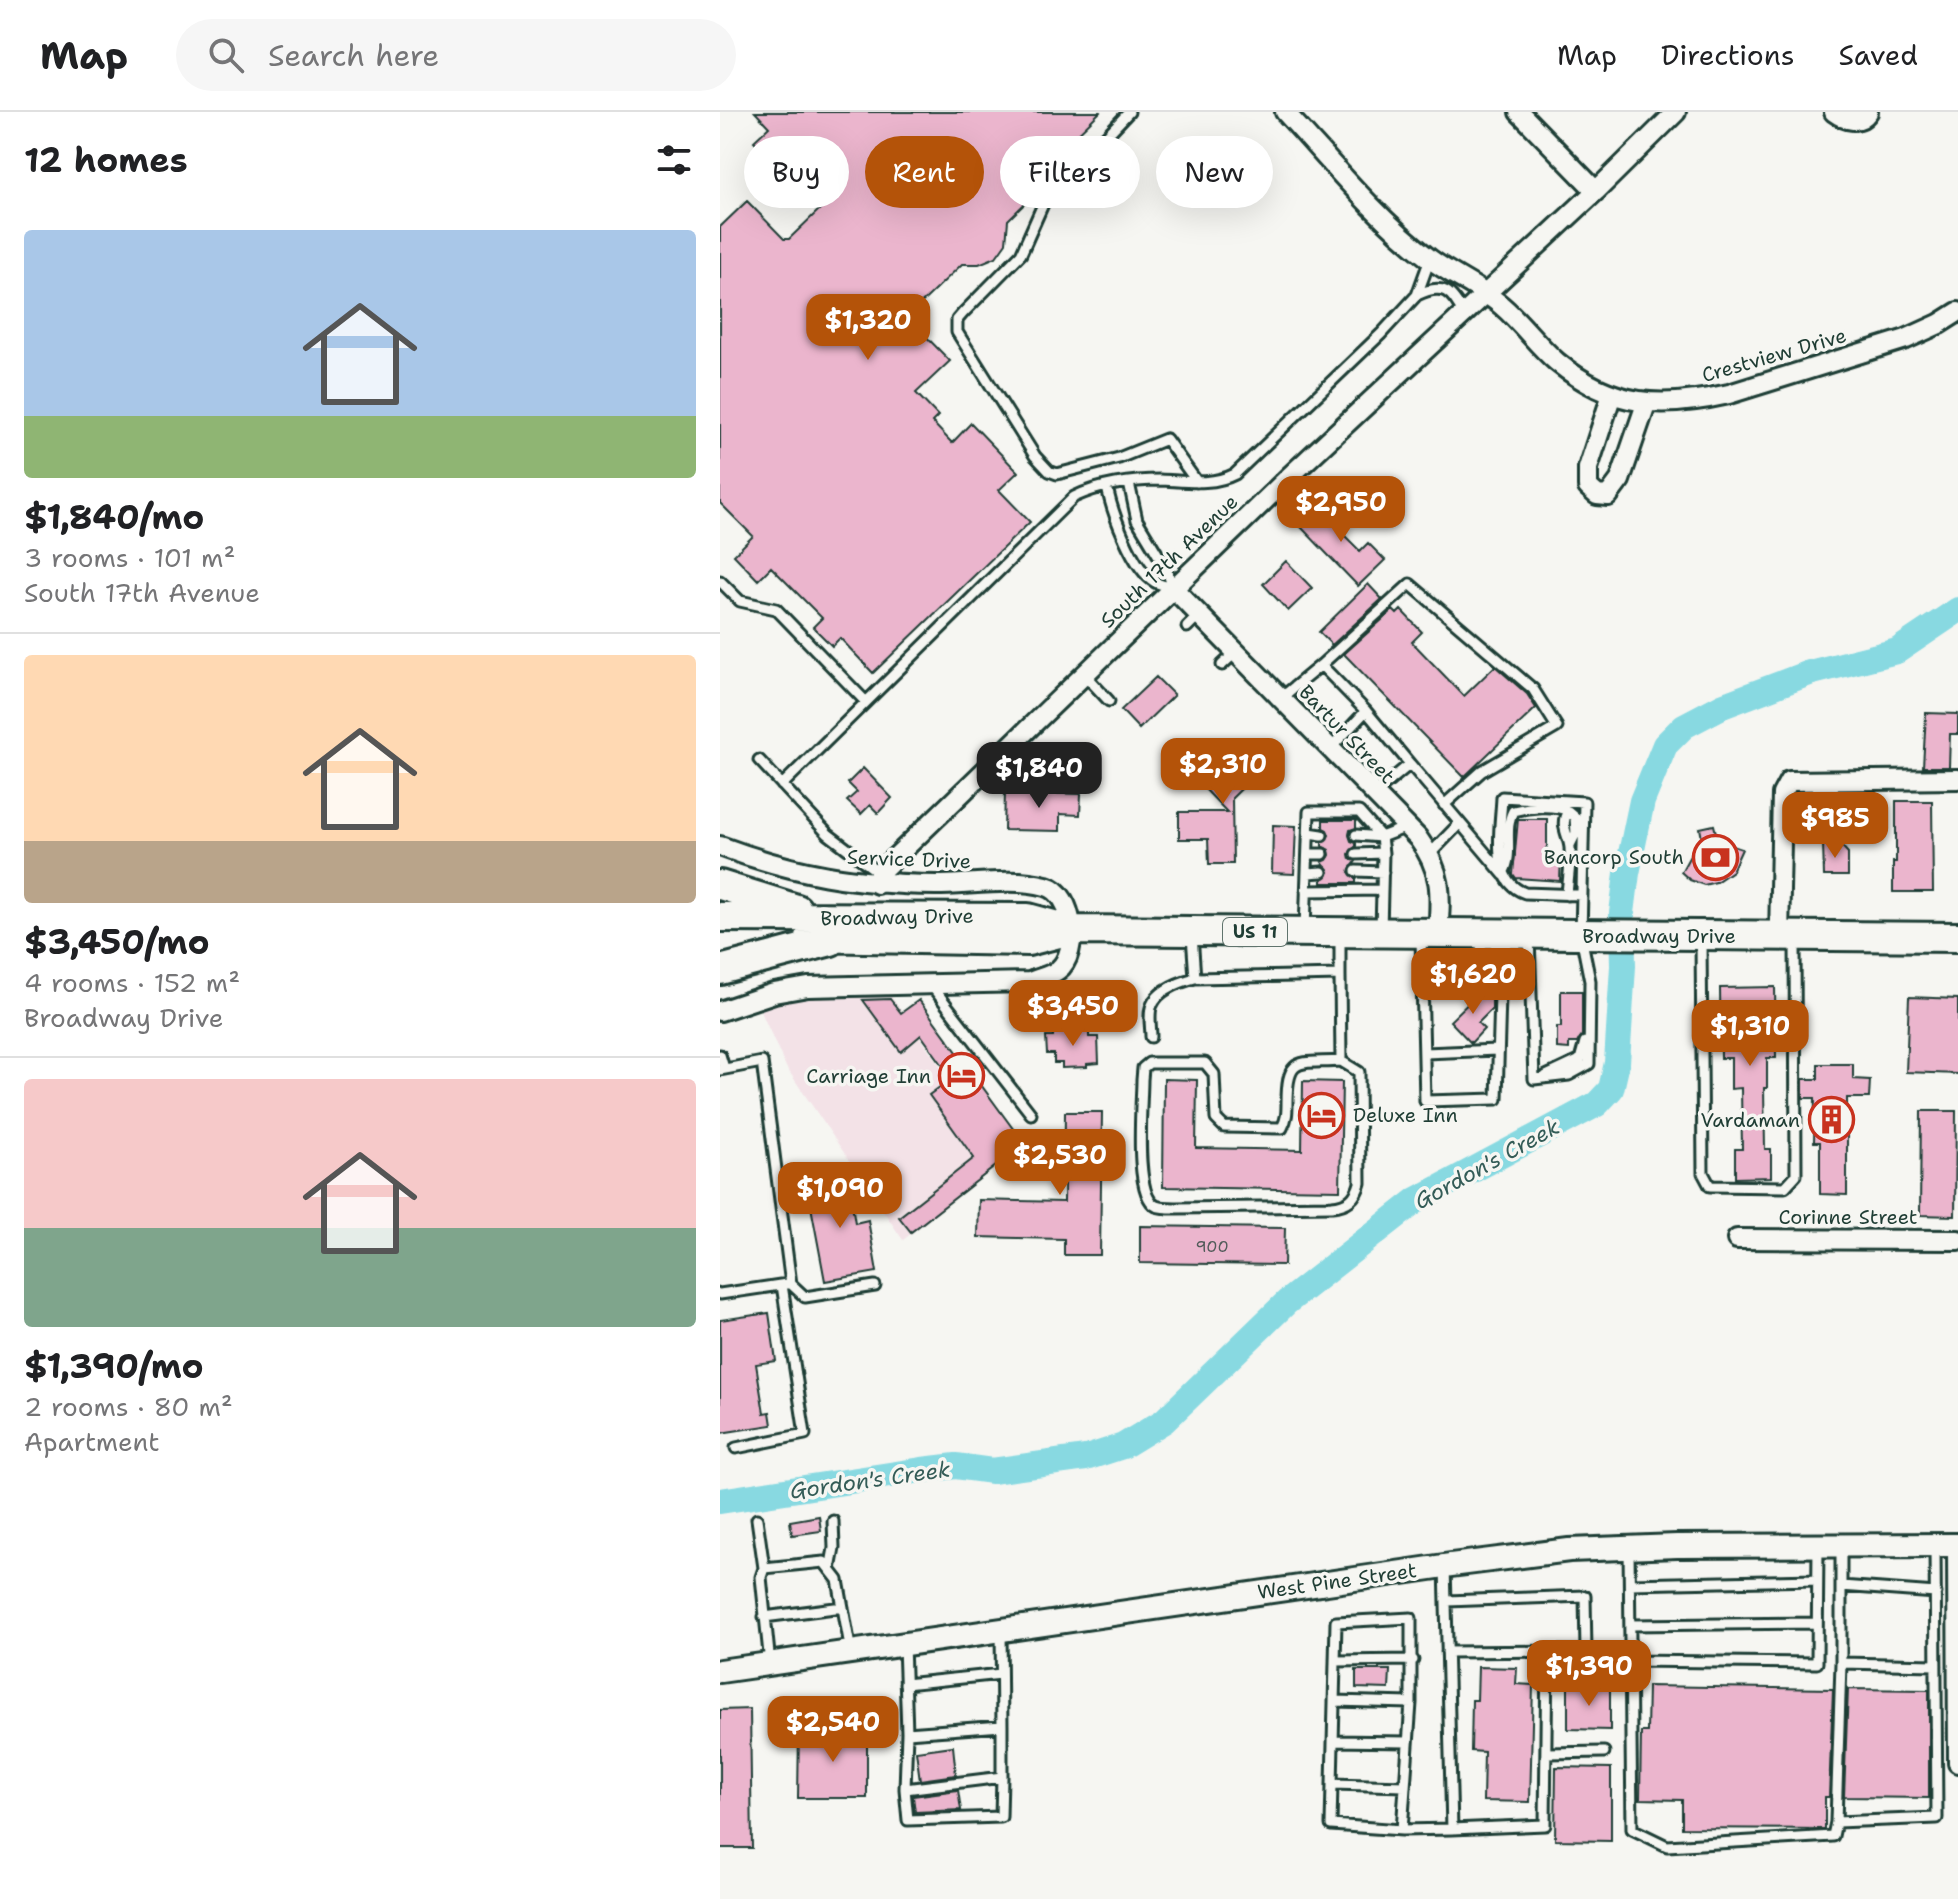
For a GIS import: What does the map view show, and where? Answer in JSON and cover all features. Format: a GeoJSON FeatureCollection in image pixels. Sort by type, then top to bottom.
{"type":"FeatureCollection","features":[{"type":"Feature","properties":{"kind":"main road"},"geometry":{"type":"LineString","coordinates":[[720,885],[834,928]]}},
{"type":"Feature","properties":{"kind":"main road","name":"Broadway Drive"},"geometry":{"type":"LineString","coordinates":[[720,917],[834,928]]}},
{"type":"Feature","properties":{"kind":"main road","name":"Broadway Drive"},"geometry":{"type":"LineString","coordinates":[[720,936],[1028,918],[1072,930],[1958,937]]}},
{"type":"Feature","properties":{"kind":"main road"},"geometry":{"type":"LineString","coordinates":[[720,970],[834,928]]}},
{"type":"Feature","properties":{"kind":"street","name":"Crestview Drive"},"geometry":{"type":"LineString","coordinates":[[1285,112],[1383,217],[1430,258],[1501,305],[1556,360],[1578,377],[1612,394],[1646,404],[1702,400],[1729,394],[1906,339],[1958,312]]}},
{"type":"Feature","properties":{"kind":"street"},"geometry":{"type":"LineString","coordinates":[[1519,112],[1596,191]]}},
{"type":"Feature","properties":{"kind":"street","name":"South 17th Avenue"},"geometry":{"type":"LineString","coordinates":[[878,879],[1173,588],[1676,112]]}},
{"type":"Feature","properties":{"kind":"street"},"geometry":{"type":"LineString","coordinates":[[1834,112],[1850,120],[1858,120],[1868,112]]}},
{"type":"Feature","properties":{"kind":"street"},"geometry":{"type":"LineString","coordinates":[[1612,394],[1588,468],[1588,487],[1597,495],[1608,496],[1620,480],[1646,404]]}},
{"type":"Feature","properties":{"kind":"street","name":"Bartur Street"},"geometry":{"type":"LineString","coordinates":[[1173,588],[1193,621],[1229,658],[1281,698],[1430,854],[1440,891],[1430,934]]}},
{"type":"Feature","properties":{"kind":"street"},"geometry":{"type":"LineString","coordinates":[[1787,937],[1782,794],[1789,781],[1958,779]]}},
{"type":"Feature","properties":{"kind":"street","name":"Service Drive"},"geometry":{"type":"LineString","coordinates":[[720,846],[804,873],[878,879],[1025,883],[1050,887],[1064,902],[1072,930]]}},
{"type":"Feature","properties":{"kind":"street"},"geometry":{"type":"LineString","coordinates":[[720,1011],[774,993],[808,987],[1030,982],[1058,970],[1070,955],[1072,930]]}},
{"type":"Feature","properties":{"kind":"street","name":"Corinne Street"},"geometry":{"type":"LineString","coordinates":[[1737,1239],[1958,1240]]}},
{"type":"Feature","properties":{"kind":"street"},"geometry":{"type":"LineString","coordinates":[[1950,1545],[1958,1653],[1958,1763]]}},
{"type":"Feature","properties":{"kind":"street","name":"West Pine Street"},"geometry":{"type":"LineString","coordinates":[[720,1671],[1569,1550],[1950,1545]]}},
{"type":"Feature","properties":{"kind":"lane"},"geometry":{"type":"LineString","coordinates":[[1129,112],[1044,202],[1021,254],[957,320],[957,332],[1035,456],[1049,471],[1057,474],[1119,458],[1166,439],[1197,482]]}},
{"type":"Feature","properties":{"kind":"lane"},"geometry":{"type":"LineString","coordinates":[[1417,295],[1430,258]]}},
{"type":"Feature","properties":{"kind":"lane"},"geometry":{"type":"LineString","coordinates":[[782,785],[1074,497],[1107,486],[1129,483],[1223,479],[1241,469],[1381,334],[1417,295],[1428,290],[1449,292],[1456,297],[1464,315]]}},
{"type":"Feature","properties":{"kind":"lane"},"geometry":{"type":"LineString","coordinates":[[1129,483],[1137,520],[1166,568],[1173,588]]}},
{"type":"Feature","properties":{"kind":"lane"},"geometry":{"type":"LineString","coordinates":[[1107,486],[1114,516],[1142,567],[1153,581],[1173,588]]}},
{"type":"Feature","properties":{"kind":"lane"},"geometry":{"type":"LineString","coordinates":[[720,581],[744,603],[776,609],[866,702]]}},
{"type":"Feature","properties":{"kind":"lane"},"geometry":{"type":"LineString","coordinates":[[1281,698],[1410,584],[1533,689],[1557,727],[1482,771],[1444,805]]}},
{"type":"Feature","properties":{"kind":"lane"},"geometry":{"type":"LineString","coordinates":[[1321,665],[1366,711],[1517,890],[1582,895]]}},
{"type":"Feature","properties":{"kind":"lane"},"geometry":{"type":"LineString","coordinates":[[1084,674],[1109,701]]}},
{"type":"Feature","properties":{"kind":"lane"},"geometry":{"type":"LineString","coordinates":[[1330,749],[1366,711]]}},
{"type":"Feature","properties":{"kind":"lane"},"geometry":{"type":"LineString","coordinates":[[759,760],[828,834],[878,879]]}},
{"type":"Feature","properties":{"kind":"lane"},"geometry":{"type":"LineString","coordinates":[[1374,794],[1410,764]]}},
{"type":"Feature","properties":{"kind":"lane"},"geometry":{"type":"LineString","coordinates":[[1505,874],[1501,859],[1502,797],[1584,802],[1582,895],[1590,936],[1589,1064],[1569,1075],[1534,1079],[1529,935]]}},
{"type":"Feature","properties":{"kind":"lane"},"geometry":{"type":"LineString","coordinates":[[1505,874],[1509,820],[1513,811],[1561,808],[1568,811],[1564,817],[1565,835],[1570,845],[1567,895]]}},
{"type":"Feature","properties":{"kind":"lane"},"geometry":{"type":"LineString","coordinates":[[1305,933],[1309,812],[1359,812],[1381,837],[1380,934]]}},
{"type":"Feature","properties":{"kind":"lane"},"geometry":{"type":"LineString","coordinates":[[1430,854],[1460,823]]}},
{"type":"Feature","properties":{"kind":"lane"},"geometry":{"type":"LineString","coordinates":[[1356,835],[1381,837],[1407,827]]}},
{"type":"Feature","properties":{"kind":"lane"},"geometry":{"type":"LineString","coordinates":[[1309,833],[1322,835]]}},
{"type":"Feature","properties":{"kind":"lane"},"geometry":{"type":"LineString","coordinates":[[1356,854],[1383,853]]}},
{"type":"Feature","properties":{"kind":"lane"},"geometry":{"type":"LineString","coordinates":[[1308,854],[1323,854]]}},
{"type":"Feature","properties":{"kind":"lane"},"geometry":{"type":"LineString","coordinates":[[1356,871],[1383,872]]}},
{"type":"Feature","properties":{"kind":"lane"},"geometry":{"type":"LineString","coordinates":[[1308,873],[1322,872]]}},
{"type":"Feature","properties":{"kind":"lane"},"geometry":{"type":"LineString","coordinates":[[1306,891],[1382,890]]}},
{"type":"Feature","properties":{"kind":"lane"},"geometry":{"type":"LineString","coordinates":[[1192,931],[1195,978]]}},
{"type":"Feature","properties":{"kind":"lane"},"geometry":{"type":"LineString","coordinates":[[1340,933],[1341,1061]]}},
{"type":"Feature","properties":{"kind":"lane"},"geometry":{"type":"LineString","coordinates":[[1430,934],[1421,970],[1425,1101],[1497,1099],[1500,995],[1484,965],[1480,935]]}},
{"type":"Feature","properties":{"kind":"lane"},"geometry":{"type":"LineString","coordinates":[[1701,936],[1703,1173],[1710,1186],[1785,1187],[1796,1175],[1787,937]]}},
{"type":"Feature","properties":{"kind":"lane"},"geometry":{"type":"LineString","coordinates":[[1421,970],[1484,965]]}},
{"type":"Feature","properties":{"kind":"lane"},"geometry":{"type":"LineString","coordinates":[[1151,1037],[1151,1006],[1161,994],[1181,981],[1195,978],[1340,975]]}},
{"type":"Feature","properties":{"kind":"lane"},"geometry":{"type":"LineString","coordinates":[[929,983],[1031,1114]]}},
{"type":"Feature","properties":{"kind":"lane"},"geometry":{"type":"LineString","coordinates":[[1425,1053],[1497,1050]]}},
{"type":"Feature","properties":{"kind":"lane"},"geometry":{"type":"LineString","coordinates":[[720,1055],[722,1069],[762,1062],[805,1434],[736,1448]]}},
{"type":"Feature","properties":{"kind":"lane"},"geometry":{"type":"LineString","coordinates":[[1341,1061],[1359,1072],[1360,1183],[1358,1192],[1350,1201],[1332,1206],[1176,1208],[1156,1206],[1148,1198],[1141,1176],[1142,1080],[1143,1068],[1149,1063],[1205,1063],[1214,1074],[1216,1119],[1224,1127],[1282,1128],[1287,1120],[1287,1077],[1290,1069],[1298,1064],[1341,1061]]}},
{"type":"Feature","properties":{"kind":"lane"},"geometry":{"type":"LineString","coordinates":[[720,1294],[786,1284],[805,1297],[875,1286]]}},
{"type":"Feature","properties":{"kind":"lane"},"geometry":{"type":"LineString","coordinates":[[757,1519],[764,1568],[761,1577],[770,1664]]}},
{"type":"Feature","properties":{"kind":"lane"},"geometry":{"type":"LineString","coordinates":[[830,1570],[834,1548],[833,1521]]}},
{"type":"Feature","properties":{"kind":"lane"},"geometry":{"type":"LineString","coordinates":[[1630,1661],[1817,1663],[1818,1545]]}},
{"type":"Feature","properties":{"kind":"lane"},"geometry":{"type":"LineString","coordinates":[[1629,1548],[1632,1829],[1667,1846],[1833,1836],[1841,1663],[1841,1545]]}},
{"type":"Feature","properties":{"kind":"lane"},"geometry":{"type":"LineString","coordinates":[[1836,1822],[1937,1818],[1936,1593],[1950,1545]]}},
{"type":"Feature","properties":{"kind":"lane"},"geometry":{"type":"LineString","coordinates":[[764,1568],[824,1562],[838,1580],[851,1652]]}},
{"type":"Feature","properties":{"kind":"lane"},"geometry":{"type":"LineString","coordinates":[[1445,1566],[1452,1829]]}},
{"type":"Feature","properties":{"kind":"lane"},"geometry":{"type":"LineString","coordinates":[[1630,1584],[1817,1580]]}},
{"type":"Feature","properties":{"kind":"lane"},"geometry":{"type":"LineString","coordinates":[[1841,1586],[1936,1593]]}},
{"type":"Feature","properties":{"kind":"lane"},"geometry":{"type":"LineString","coordinates":[[1447,1601],[1585,1596],[1586,1651],[1447,1652]]}},
{"type":"Feature","properties":{"kind":"lane"},"geometry":{"type":"LineString","coordinates":[[764,1617],[843,1607]]}},
{"type":"Feature","properties":{"kind":"lane"},"geometry":{"type":"LineString","coordinates":[[1402,1830],[1413,1660],[1411,1618],[1336,1622],[1331,1825],[1402,1830],[1545,1825],[1547,1651]]}},
{"type":"Feature","properties":{"kind":"lane"},"geometry":{"type":"LineString","coordinates":[[1630,1625],[1817,1623]]}},
{"type":"Feature","properties":{"kind":"lane"},"geometry":{"type":"LineString","coordinates":[[904,1644],[908,1820],[1001,1817],[1001,1630]]}},
{"type":"Feature","properties":{"kind":"lane"},"geometry":{"type":"LineString","coordinates":[[1335,1661],[1413,1660]]}},
{"type":"Feature","properties":{"kind":"lane"},"geometry":{"type":"LineString","coordinates":[[1841,1663],[1936,1665]]}},
{"type":"Feature","properties":{"kind":"lane"},"geometry":{"type":"LineString","coordinates":[[905,1684],[1001,1674]]}},
{"type":"Feature","properties":{"kind":"lane"},"geometry":{"type":"LineString","coordinates":[[1334,1701],[1411,1703]]}},
{"type":"Feature","properties":{"kind":"lane"},"geometry":{"type":"LineString","coordinates":[[907,1733],[1002,1726]]}},
{"type":"Feature","properties":{"kind":"lane"},"geometry":{"type":"LineString","coordinates":[[1333,1741],[1408,1742]]}},
{"type":"Feature","properties":{"kind":"lane"},"geometry":{"type":"LineString","coordinates":[[1546,1753],[1604,1752]]}},
{"type":"Feature","properties":{"kind":"lane"},"geometry":{"type":"LineString","coordinates":[[905,1789],[1002,1777]]}},
{"type":"Feature","properties":{"kind":"lane"},"geometry":{"type":"LineString","coordinates":[[1332,1784],[1405,1786]]}},
{"type":"Feature","properties":{"kind":"shaded area"},"geometry":{"type":"Polygon","coordinates":[[[888,992],[1006,1159],[903,1240],[786,1067],[758,1005],[800,996],[888,992]]]}},
{"type":"Feature","properties":{"kind":"building"},"geometry":{"type":"Polygon","coordinates":[[[755,112],[1100,112],[1075,136],[1000,136],[1000,208],[1020,208],[1008,220],[1006,243],[996,257],[979,264],[962,264],[907,317],[950,361],[916,393],[938,416],[932,422],[952,443],[971,423],[1018,472],[999,490],[1030,522],[873,673],[840,638],[832,646],[813,627],[822,618],[771,567],[758,580],[734,555],[753,536],[720,503],[720,227],[744,204],[744,208],[754,208],[784,239],[789,239],[819,208],[849,208],[849,136],[759,136],[769,127],[755,112]]]}},
{"type":"Feature","properties":{"kind":"building"},"geometry":{"type":"Polygon","coordinates":[[[1327,500],[1347,520],[1338,529],[1360,551],[1368,543],[1385,560],[1358,586],[1300,526],[1327,500]]]}},
{"type":"Feature","properties":{"kind":"building"},"geometry":{"type":"Polygon","coordinates":[[[1286,561],[1312,588],[1288,611],[1263,584],[1286,561]]]}},
{"type":"Feature","properties":{"kind":"building"},"geometry":{"type":"Polygon","coordinates":[[[1368,584],[1382,599],[1332,645],[1319,632],[1368,584]]]}},
{"type":"Feature","properties":{"kind":"building"},"geometry":{"type":"Polygon","coordinates":[[[1393,610],[1397,614],[1401,610],[1422,632],[1412,642],[1464,696],[1495,666],[1527,694],[1536,708],[1464,777],[1344,654],[1393,610]]]}},
{"type":"Feature","properties":{"kind":"building"},"geometry":{"type":"Polygon","coordinates":[[[1156,677],[1174,695],[1139,729],[1121,710],[1156,677]]]}},
{"type":"Feature","properties":{"kind":"building"},"geometry":{"type":"Polygon","coordinates":[[[1926,713],[1958,714],[1958,734],[1950,734],[1949,767],[1923,767],[1926,713]]]}},
{"type":"Feature","properties":{"kind":"building"},"geometry":{"type":"Polygon","coordinates":[[[1253,742],[1271,760],[1232,798],[1233,864],[1209,864],[1208,839],[1179,839],[1179,812],[1227,812],[1202,786],[1214,775],[1217,777],[1253,742]]]}},
{"type":"Feature","properties":{"kind":"building"},"geometry":{"type":"Polygon","coordinates":[[[1177,756],[1194,760],[1190,778],[1173,774],[1177,756]]]}},
{"type":"Feature","properties":{"kind":"building"},"geometry":{"type":"Polygon","coordinates":[[[863,768],[892,798],[878,813],[870,805],[861,814],[847,801],[857,792],[848,783],[863,768]]]}},
{"type":"Feature","properties":{"kind":"building"},"geometry":{"type":"Polygon","coordinates":[[[1005,792],[1081,794],[1080,815],[1060,814],[1060,831],[1004,830],[1005,792]]]}},
{"type":"Feature","properties":{"kind":"building"},"geometry":{"type":"Polygon","coordinates":[[[1896,801],[1932,801],[1933,892],[1893,892],[1896,801]]]}},
{"type":"Feature","properties":{"kind":"building"},"geometry":{"type":"Polygon","coordinates":[[[1518,819],[1547,819],[1547,856],[1561,856],[1560,881],[1516,878],[1513,874],[1518,819]]]}},
{"type":"Feature","properties":{"kind":"building"},"geometry":{"type":"Polygon","coordinates":[[[1323,820],[1356,820],[1356,828],[1350,830],[1349,835],[1356,846],[1349,854],[1350,859],[1356,861],[1349,872],[1356,878],[1356,883],[1322,883],[1329,872],[1322,862],[1330,855],[1329,850],[1322,846],[1329,835],[1323,828],[1323,820]]]}},
{"type":"Feature","properties":{"kind":"building"},"geometry":{"type":"Polygon","coordinates":[[[1273,825],[1296,826],[1294,874],[1272,873],[1273,825]]]}},
{"type":"Feature","properties":{"kind":"building","name":"Bancorp South"},"geometry":{"type":"Polygon","coordinates":[[[1714,825],[1718,841],[1742,849],[1732,871],[1716,882],[1704,885],[1690,880],[1681,872],[1692,852],[1703,844],[1700,828],[1714,825]]]}},
{"type":"Feature","properties":{"kind":"building"},"geometry":{"type":"Polygon","coordinates":[[[1823,843],[1839,843],[1848,853],[1848,876],[1824,876],[1823,843]]]}},
{"type":"Feature","properties":{"kind":"building"},"geometry":{"type":"Polygon","coordinates":[[[1775,987],[1776,1058],[1767,1058],[1767,1088],[1764,1088],[1765,1149],[1771,1149],[1771,1177],[1735,1178],[1735,1149],[1742,1149],[1741,1088],[1731,1089],[1731,1058],[1721,1058],[1720,988],[1775,987]]]}},
{"type":"Feature","properties":{"kind":"building"},"geometry":{"type":"Polygon","coordinates":[[[1484,988],[1492,997],[1492,1009],[1478,1023],[1484,1029],[1471,1043],[1450,1021],[1484,988]]]}},
{"type":"Feature","properties":{"kind":"building"},"geometry":{"type":"Polygon","coordinates":[[[1561,991],[1582,991],[1582,1035],[1577,1043],[1569,1043],[1569,1049],[1557,1048],[1557,1027],[1561,1027],[1561,991]]]}},
{"type":"Feature","properties":{"kind":"building"},"geometry":{"type":"Polygon","coordinates":[[[1909,997],[1958,999],[1958,1074],[1906,1072],[1909,997]]]}},
{"type":"Feature","properties":{"kind":"building"},"geometry":{"type":"Polygon","coordinates":[[[890,999],[901,1013],[919,1000],[1022,1141],[998,1158],[1001,1162],[911,1232],[899,1217],[974,1158],[929,1095],[952,1078],[921,1035],[901,1052],[863,1000],[890,999]]]}},
{"type":"Feature","properties":{"kind":"building"},"geometry":{"type":"Polygon","coordinates":[[[1089,1028],[1089,1037],[1098,1037],[1099,1063],[1062,1068],[1062,1063],[1054,1063],[1054,1054],[1047,1054],[1046,1037],[1053,1037],[1053,1029],[1089,1028]]]}},
{"type":"Feature","properties":{"kind":"building","name":"Vardaman"},"geometry":{"type":"Polygon","coordinates":[[[1818,1064],[1853,1064],[1853,1079],[1870,1080],[1869,1098],[1847,1098],[1847,1195],[1820,1194],[1820,1142],[1814,1142],[1815,1098],[1803,1098],[1803,1079],[1818,1079],[1818,1064]]]}},
{"type":"Feature","properties":{"kind":"building","name":"Deluxe Inn"},"geometry":{"type":"Polygon","coordinates":[[[1164,1079],[1197,1080],[1196,1148],[1302,1150],[1303,1081],[1342,1082],[1340,1190],[1163,1187],[1164,1079]]]}},
{"type":"Feature","properties":{"kind":"building"},"geometry":{"type":"Polygon","coordinates":[[[1921,1111],[1956,1111],[1955,1216],[1920,1215],[1921,1111]]]}},
{"type":"Feature","properties":{"kind":"building"},"geometry":{"type":"Polygon","coordinates":[[[1065,1112],[1102,1112],[1100,1255],[1064,1255],[1064,1239],[978,1237],[979,1200],[1064,1202],[1065,1112]]]}},
{"type":"Feature","properties":{"kind":"building"},"geometry":{"type":"Polygon","coordinates":[[[847,1173],[855,1223],[868,1220],[877,1272],[825,1281],[806,1180],[847,1173]]]}},
{"type":"Feature","properties":{"kind":"building"},"geometry":{"type":"Polygon","coordinates":[[[1140,1226],[1285,1228],[1284,1265],[1140,1263],[1140,1226]]]}},
{"type":"Feature","properties":{"kind":"building"},"geometry":{"type":"Polygon","coordinates":[[[769,1313],[776,1361],[756,1364],[764,1413],[770,1412],[772,1425],[720,1433],[720,1320],[769,1313]]]}},
{"type":"Feature","properties":{"kind":"building"},"geometry":{"type":"Polygon","coordinates":[[[819,1516],[821,1531],[792,1535],[790,1521],[819,1516]]]}},
{"type":"Feature","properties":{"kind":"building"},"geometry":{"type":"Polygon","coordinates":[[[1478,1667],[1517,1668],[1516,1684],[1533,1685],[1530,1802],[1483,1801],[1484,1752],[1471,1751],[1472,1700],[1477,1700],[1478,1667]]]}},
{"type":"Feature","properties":{"kind":"building"},"geometry":{"type":"Polygon","coordinates":[[[1356,1670],[1390,1670],[1389,1689],[1356,1688],[1356,1670]]]}},
{"type":"Feature","properties":{"kind":"building"},"geometry":{"type":"Polygon","coordinates":[[[1568,1686],[1610,1686],[1610,1730],[1568,1729],[1568,1686]]]}},
{"type":"Feature","properties":{"kind":"building"},"geometry":{"type":"Polygon","coordinates":[[[1648,1686],[1833,1689],[1825,1829],[1682,1828],[1682,1800],[1640,1799],[1641,1732],[1647,1732],[1648,1686]]]}},
{"type":"Feature","properties":{"kind":"building"},"geometry":{"type":"Polygon","coordinates":[[[1848,1689],[1929,1690],[1929,1798],[1844,1797],[1848,1689]]]}},
{"type":"Feature","properties":{"kind":"building"},"geometry":{"type":"Polygon","coordinates":[[[750,1709],[752,1848],[720,1848],[720,1710],[750,1709]]]}},
{"type":"Feature","properties":{"kind":"building"},"geometry":{"type":"Polygon","coordinates":[[[799,1730],[867,1731],[867,1798],[798,1798],[799,1730]]]}},
{"type":"Feature","properties":{"kind":"building"},"geometry":{"type":"Polygon","coordinates":[[[953,1746],[956,1775],[920,1780],[916,1751],[953,1746]]]}},
{"type":"Feature","properties":{"kind":"building"},"geometry":{"type":"Polygon","coordinates":[[[1556,1767],[1611,1768],[1611,1841],[1555,1840],[1556,1767]]]}},
{"type":"Feature","properties":{"kind":"building"},"geometry":{"type":"Polygon","coordinates":[[[958,1790],[961,1810],[915,1812],[913,1796],[958,1790]]]}},
{"type":"Feature","properties":{"kind":"waterway","name":"Gordon's Creek"},"geometry":{"type":"LineString","coordinates":[[720,1501],[956,1466],[992,1471],[1086,1458],[1123,1446],[1164,1421],[1287,1302],[1417,1200],[1597,1104],[1611,1089],[1617,1063],[1623,966],[1622,913],[1627,873],[1642,801],[1665,745],[1684,726],[1722,706],[1809,673],[1897,651],[1958,610]]}},
{"type":"Feature","properties":{"kind":"place","name":"Bancorp South"},"geometry":{"type":"Point","coordinates":[1715,857]}},
{"type":"Feature","properties":{"kind":"place","name":"Carriage Inn"},"geometry":{"type":"Point","coordinates":[962,1076]}},
{"type":"Feature","properties":{"kind":"place","name":"Deluxe Inn"},"geometry":{"type":"Point","coordinates":[1322,1115]}},
{"type":"Feature","properties":{"kind":"place","name":"Vardaman"},"geometry":{"type":"Point","coordinates":[1831,1120]}}]}
